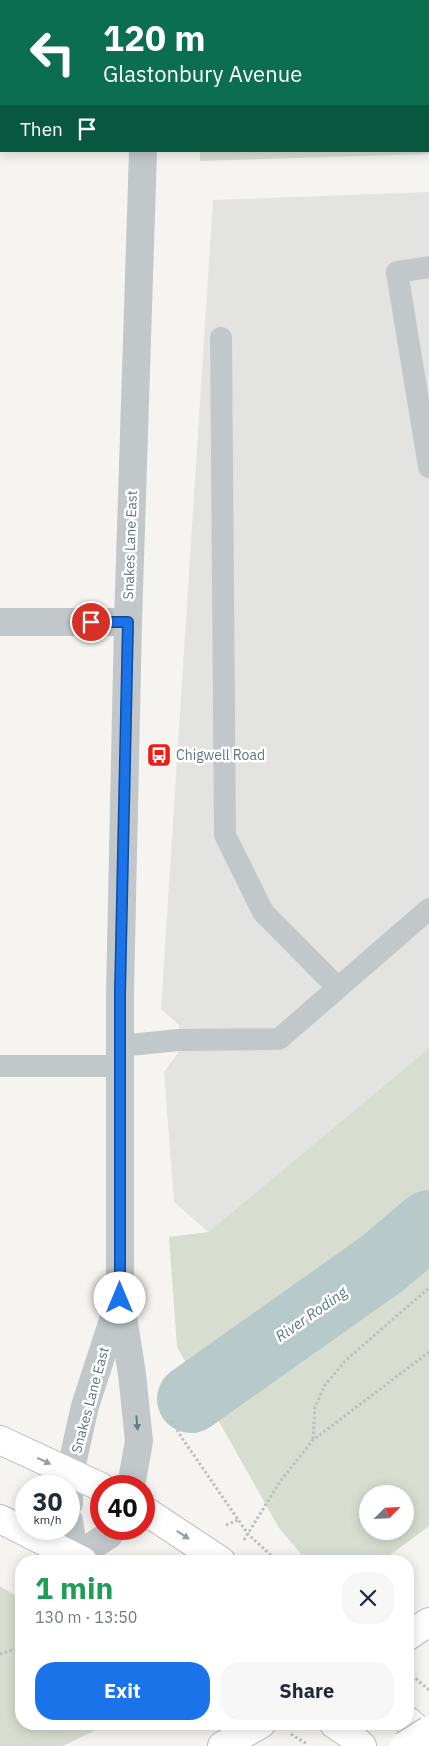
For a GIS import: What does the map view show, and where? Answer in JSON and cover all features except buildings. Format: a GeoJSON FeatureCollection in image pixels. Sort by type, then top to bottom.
{"type":"FeatureCollection","features":[{"type":"Feature","properties":{"kind":"main road"},"geometry":{"type":"LineString","coordinates":[[0,1440],[90,1482]]}},
{"type":"Feature","properties":{"kind":"main road"},"geometry":{"type":"LineString","coordinates":[[155,1517],[212,1555]]}},
{"type":"Feature","properties":{"kind":"main road"},"geometry":{"type":"LineString","coordinates":[[0,1519],[71,1555]]}},
{"type":"Feature","properties":{"kind":"main road"},"geometry":{"type":"LineString","coordinates":[[414,1632],[429,1622]]}},
{"type":"Feature","properties":{"kind":"main road"},"geometry":{"type":"LineString","coordinates":[[414,1727],[429,1740]]}},
{"type":"Feature","properties":{"kind":"main road"},"geometry":{"type":"LineString","coordinates":[[222,1746],[251,1730]]}},
{"type":"Feature","properties":{"kind":"main road"},"geometry":{"type":"LineString","coordinates":[[343,1730],[362,1746]]}},
{"type":"Feature","properties":{"kind":"main road"},"geometry":{"type":"LineString","coordinates":[[404,1746],[429,1730]]}},
{"type":"Feature","properties":{"kind":"street","name":"Snakes Lane East"},"geometry":{"type":"LineString","coordinates":[[133,1475],[139,1441],[132,1374],[120,1298],[120,1056],[128,622],[143,152]]}},
{"type":"Feature","properties":{"kind":"street"},"geometry":{"type":"LineString","coordinates":[[0,622],[128,622]]}},
{"type":"Feature","properties":{"kind":"street","name":"Snakes Lane East"},"geometry":{"type":"LineString","coordinates":[[70,1473],[85,1406],[120,1298]]}},
{"type":"Feature","properties":{"kind":"street"},"geometry":{"type":"LineString","coordinates":[[74,1540],[78,1555]]}},
{"type":"Feature","properties":{"kind":"street"},"geometry":{"type":"LineString","coordinates":[[84,1555],[103,1540]]}},
{"type":"Feature","properties":{"kind":"lane"},"geometry":{"type":"LineString","coordinates":[[429,267],[397,272],[429,467]]}},
{"type":"Feature","properties":{"kind":"lane"},"geometry":{"type":"LineString","coordinates":[[221,338],[225,835],[263,912],[338,988]]}},
{"type":"Feature","properties":{"kind":"lane"},"geometry":{"type":"LineString","coordinates":[[0,1066],[120,1056],[178,1040],[279,1039],[429,909]]}},
{"type":"Feature","properties":{"kind":"path"},"geometry":{"type":"LineString","coordinates":[[313,1440],[315,1406],[325,1385],[346,1360],[429,1288]]}},
{"type":"Feature","properties":{"kind":"path"},"geometry":{"type":"LineString","coordinates":[[248,1534],[279,1483],[313,1440],[429,1352]]}},
{"type":"Feature","properties":{"kind":"path"},"geometry":{"type":"LineString","coordinates":[[182,1438],[248,1534],[271,1555]]}},
{"type":"Feature","properties":{"kind":"path"},"geometry":{"type":"LineString","coordinates":[[232,1523],[238,1520]]}},
{"type":"Feature","properties":{"kind":"path"},"geometry":{"type":"LineString","coordinates":[[0,1654],[15,1649]]}},
{"type":"Feature","properties":{"kind":"path"},"geometry":{"type":"LineString","coordinates":[[414,1677],[429,1690]]}},
{"type":"Feature","properties":{"kind":"shaded area"},"geometry":{"type":"Polygon","coordinates":[[[200,152],[429,152],[429,154],[200,161],[200,152]]]}},
{"type":"Feature","properties":{"kind":"shaded area"},"geometry":{"type":"Polygon","coordinates":[[[429,192],[429,1048],[208,1232],[174,1202],[164,1072],[178,1053],[179,1025],[161,1009],[213,200],[429,192]]]}},
{"type":"Feature","properties":{"kind":"shaded area"},"geometry":{"type":"Polygon","coordinates":[[[429,1048],[429,1526],[414,1537],[414,1485],[359,1485],[359,1540],[410,1540],[390,1555],[302,1555],[279,1528],[177,1347],[169,1237],[208,1232],[429,1048]]]}},
{"type":"Feature","properties":{"kind":"shaded area"},"geometry":{"type":"Polygon","coordinates":[[[0,1586],[15,1595],[15,1730],[96,1730],[63,1746],[0,1746],[0,1586]]]}},
{"type":"Feature","properties":{"kind":"waterway","name":"River Roding"},"geometry":{"type":"LineString","coordinates":[[191,1399],[383,1263],[429,1224]]}},
{"type":"Feature","properties":{"kind":"place","name":"Chigwell Road"},"geometry":{"type":"Point","coordinates":[159,755]}},
{"type":"Feature","properties":{"kind":"route"},"geometry":{"type":"LineString","coordinates":[[91,622],[128,622],[120,993],[120,1298]]}}]}
